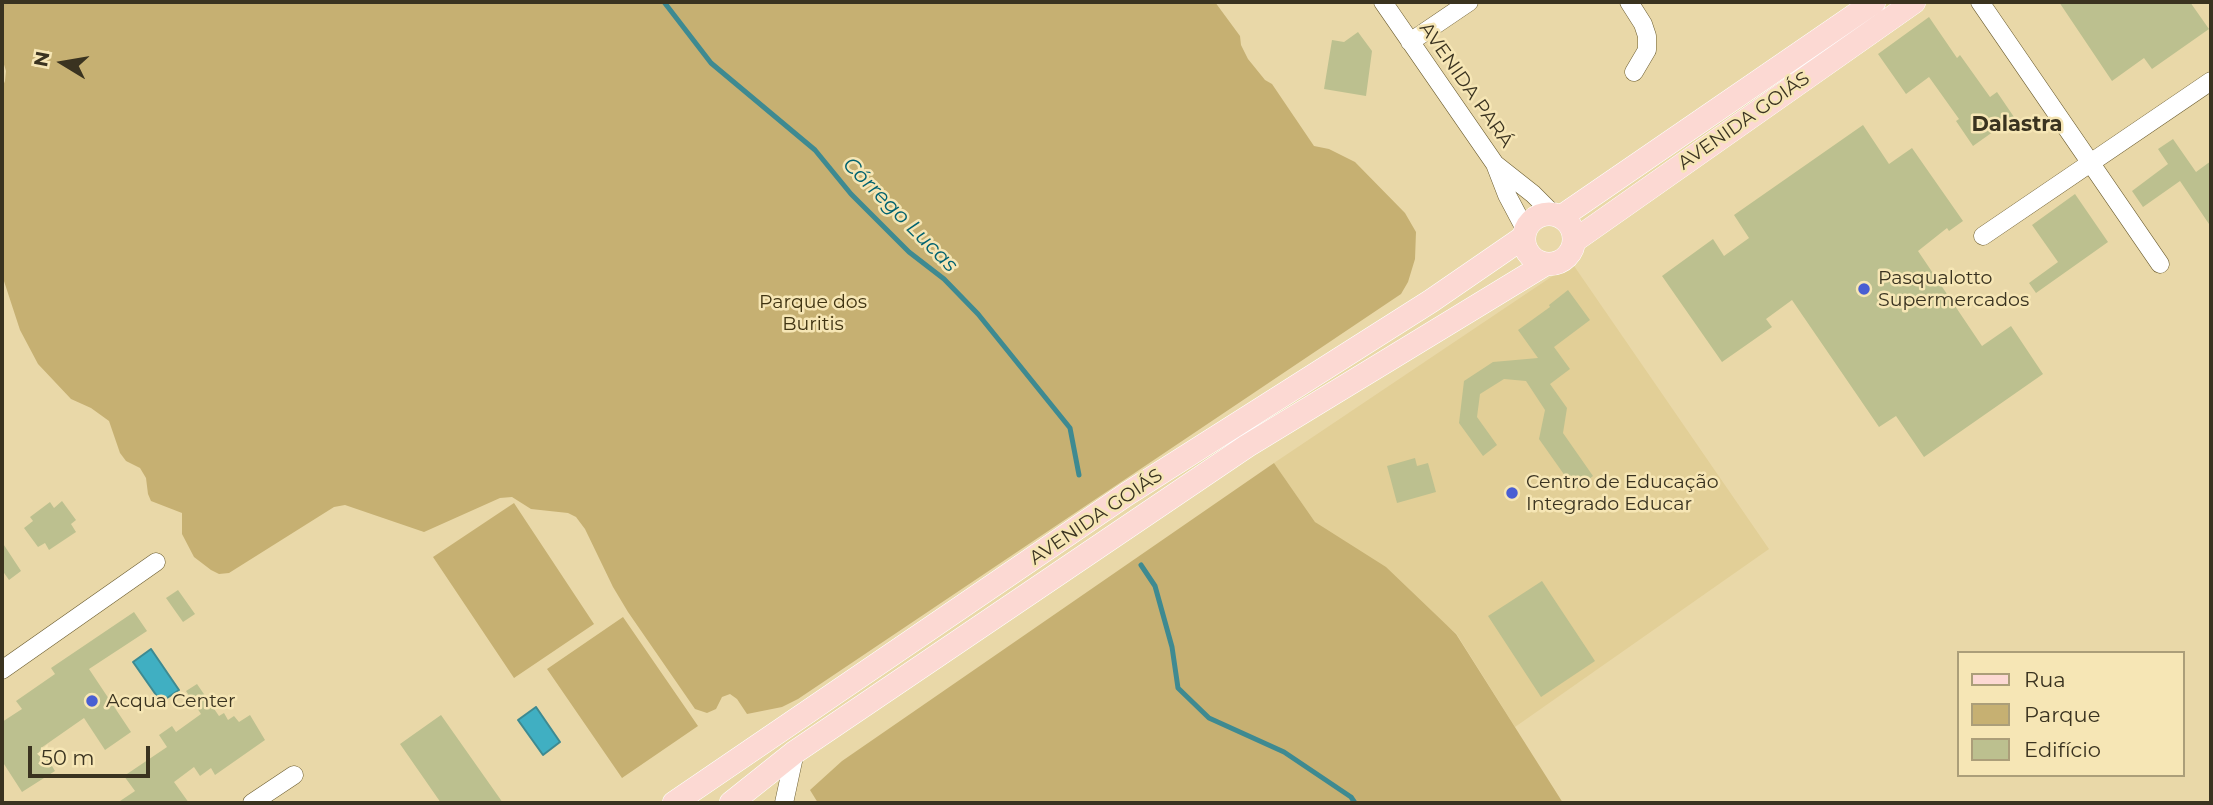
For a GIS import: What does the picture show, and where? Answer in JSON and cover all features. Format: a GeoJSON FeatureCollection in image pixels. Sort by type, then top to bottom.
{"type":"FeatureCollection","features":[{"type":"Feature","properties":{"kind":"main road","name":"AVENIDA GOIÁS"},"geometry":{"type":"LineString","coordinates":[[1557,215],[1874,2]]}},
{"type":"Feature","properties":{"kind":"main road","name":"AVENIDA GOIÁS"},"geometry":{"type":"LineString","coordinates":[[1574,240],[1914,2]]}},
{"type":"Feature","properties":{"kind":"main road"},"geometry":{"type":"LineString","coordinates":[[1557,215],[1571,227],[1574,240],[1572,249],[1561,262],[1544,264],[1531,258],[1527,252],[1524,233],[1538,217],[1557,215]]}},
{"type":"Feature","properties":{"kind":"main road","name":"AVENIDA GOIÁS"},"geometry":{"type":"LineString","coordinates":[[674,803],[1126,494],[1431,301],[1524,233]]}},
{"type":"Feature","properties":{"kind":"main road","name":"AVENIDA GOIÁS"},"geometry":{"type":"LineString","coordinates":[[731,803],[795,752],[1247,446],[1544,264]]}},
{"type":"Feature","properties":{"kind":"street","name":"AVENIDA PARÁ"},"geometry":{"type":"LineString","coordinates":[[1382,2],[1495,164],[1524,233]]}},
{"type":"Feature","properties":{"kind":"street"},"geometry":{"type":"LineString","coordinates":[[1410,42],[1469,2]]}},
{"type":"Feature","properties":{"kind":"street"},"geometry":{"type":"LineString","coordinates":[[1629,2],[1643,23],[1647,36],[1647,50],[1634,72]]}},
{"type":"Feature","properties":{"kind":"street"},"geometry":{"type":"LineString","coordinates":[[1980,2],[2160,264]]}},
{"type":"Feature","properties":{"kind":"street"},"geometry":{"type":"LineString","coordinates":[[1983,236],[2211,81]]}},
{"type":"Feature","properties":{"kind":"street","name":"AVENIDA PARÁ"},"geometry":{"type":"LineString","coordinates":[[1495,164],[1557,215]]}},
{"type":"Feature","properties":{"kind":"street"},"geometry":{"type":"LineString","coordinates":[[2,670],[156,562]]}},
{"type":"Feature","properties":{"kind":"street"},"geometry":{"type":"LineString","coordinates":[[784,803],[795,752]]}},
{"type":"Feature","properties":{"kind":"street"},"geometry":{"type":"LineString","coordinates":[[251,803],[294,775]]}},
{"type":"Feature","properties":{"kind":"shaded area","name":"Centro de Educação Integrado Educar"},"geometry":{"type":"Polygon","coordinates":[[[1572,263],[1769,549],[1515,727],[1456,633],[1315,522],[1274,463],[1572,263]]]}},
{"type":"Feature","properties":{"kind":"green space","name":"Parque dos Buritis"},"geometry":{"type":"Polygon","coordinates":[[[2,2],[1215,2],[1240,36],[1248,59],[1265,80],[1272,84],[1314,146],[1329,149],[1355,162],[1405,213],[1416,232],[1415,259],[1401,294],[798,699],[782,707],[747,714],[730,694],[722,697],[716,709],[707,713],[695,709],[628,612],[585,529],[576,517],[568,513],[531,509],[512,497],[500,498],[424,532],[345,505],[334,507],[229,573],[219,574],[194,557],[182,534],[182,513],[151,501],[146,478],[140,468],[126,461],[120,453],[109,421],[91,408],[71,399],[38,364],[20,330],[2,275],[2,88],[6,71],[2,58],[2,2]]]}},
{"type":"Feature","properties":{"kind":"green space"},"geometry":{"type":"Polygon","coordinates":[[[1274,463],[1315,522],[1386,567],[1456,634],[1563,803],[818,803],[810,790],[842,761],[1274,463]]]}},
{"type":"Feature","properties":{"kind":"green space"},"geometry":{"type":"Polygon","coordinates":[[[514,503],[594,624],[514,678],[433,557],[514,503]]]}},
{"type":"Feature","properties":{"kind":"green space"},"geometry":{"type":"Polygon","coordinates":[[[623,617],[698,726],[622,778],[547,669],[623,617]]]}},
{"type":"Feature","properties":{"kind":"water"},"geometry":{"type":"Polygon","coordinates":[[[151,649],[179,690],[161,702],[133,662],[151,649]]]}},
{"type":"Feature","properties":{"kind":"water"},"geometry":{"type":"Polygon","coordinates":[[[536,707],[560,742],[543,755],[518,720],[536,707]]]}},
{"type":"Feature","properties":{"kind":"building"},"geometry":{"type":"Polygon","coordinates":[[[2059,2],[2190,2],[2209,29],[2152,69],[2144,58],[2112,81],[2059,2]]]}},
{"type":"Feature","properties":{"kind":"building"},"geometry":{"type":"Polygon","coordinates":[[[1929,17],[1957,58],[1960,55],[1990,97],[1997,92],[2014,117],[1973,146],[1956,121],[1959,119],[1929,77],[1906,94],[1878,54],[1929,17]]]}},
{"type":"Feature","properties":{"kind":"building"},"geometry":{"type":"Polygon","coordinates":[[[1358,32],[1372,51],[1366,96],[1324,89],[1332,40],[1344,42],[1358,32]]]}},
{"type":"Feature","properties":{"kind":"building","name":"Pasqualotto Supermercados"},"geometry":{"type":"Polygon","coordinates":[[[1863,125],[1889,164],[1912,148],[1963,221],[1949,231],[1947,228],[1918,251],[1982,346],[2011,326],[2043,374],[1924,457],[1896,416],[1879,427],[1792,300],[1766,319],[1772,327],[1722,362],[1662,276],[1713,239],[1724,256],[1749,238],[1734,215],[1863,125]]]}},
{"type":"Feature","properties":{"kind":"building"},"geometry":{"type":"Polygon","coordinates":[[[2173,139],[2196,172],[2211,161],[2211,227],[2180,181],[2143,207],[2132,191],[2168,164],[2158,149],[2173,139]]]}},
{"type":"Feature","properties":{"kind":"building"},"geometry":{"type":"Polygon","coordinates":[[[2075,194],[2108,242],[2036,293],[2029,283],[2058,262],[2032,225],[2075,194]]]}},
{"type":"Feature","properties":{"kind":"building"},"geometry":{"type":"Polygon","coordinates":[[[1568,290],[1590,320],[1554,347],[1570,369],[1550,384],[1567,408],[1563,433],[1593,476],[1575,490],[1539,439],[1545,410],[1526,381],[1504,379],[1480,394],[1477,417],[1497,445],[1483,456],[1459,423],[1464,381],[1493,362],[1538,358],[1518,330],[1568,290]]]}},
{"type":"Feature","properties":{"kind":"building"},"geometry":{"type":"Polygon","coordinates":[[[1415,458],[1417,466],[1428,463],[1436,492],[1397,503],[1387,466],[1415,458]]]}},
{"type":"Feature","properties":{"kind":"building"},"geometry":{"type":"Polygon","coordinates":[[[62,501],[76,520],[71,524],[76,532],[49,550],[45,543],[38,547],[24,528],[33,521],[30,517],[50,502],[54,508],[62,501]]]}},
{"type":"Feature","properties":{"kind":"building"},"geometry":{"type":"Polygon","coordinates":[[[2,542],[21,571],[9,580],[2,570],[2,542]]]}},
{"type":"Feature","properties":{"kind":"building"},"geometry":{"type":"Polygon","coordinates":[[[1542,581],[1595,661],[1541,697],[1488,616],[1542,581]]]}},
{"type":"Feature","properties":{"kind":"building"},"geometry":{"type":"Polygon","coordinates":[[[178,590],[195,614],[183,622],[166,598],[178,590]]]}},
{"type":"Feature","properties":{"kind":"building"},"geometry":{"type":"Polygon","coordinates":[[[134,612],[147,631],[89,669],[131,732],[105,750],[84,718],[41,748],[55,771],[22,792],[2,761],[2,722],[22,709],[16,701],[55,674],[51,668],[134,612]]]}},
{"type":"Feature","properties":{"kind":"building"},"geometry":{"type":"Polygon","coordinates":[[[197,684],[219,716],[224,713],[228,720],[234,716],[239,722],[250,715],[265,740],[215,775],[211,768],[200,776],[194,767],[174,782],[189,803],[117,803],[135,791],[124,776],[167,747],[159,735],[172,726],[176,732],[201,714],[186,691],[197,684]]]}},
{"type":"Feature","properties":{"kind":"building"},"geometry":{"type":"Polygon","coordinates":[[[441,715],[503,803],[441,803],[400,744],[441,715]]]}},
{"type":"Feature","properties":{"kind":"waterway","name":"Córrego Lucas"},"geometry":{"type":"LineString","coordinates":[[664,2],[711,63],[815,150],[851,194],[909,252],[944,279],[978,314],[1070,428],[1079,475]]}},
{"type":"Feature","properties":{"kind":"waterway","name":"Córrego Lucas"},"geometry":{"type":"LineString","coordinates":[[1141,565],[1155,586],[1172,647],[1178,688],[1209,718],[1284,752],[1351,797],[1355,803]]}},
{"type":"Feature","properties":{"kind":"place","name":"Pasqualotto Supermercados"},"geometry":{"type":"Point","coordinates":[1864,289]}},
{"type":"Feature","properties":{"kind":"place","name":"Centro de Educação Integrado Educar"},"geometry":{"type":"Point","coordinates":[1512,493]}},
{"type":"Feature","properties":{"kind":"place","name":"Acqua Center"},"geometry":{"type":"Point","coordinates":[92,701]}},
{"type":"Feature","properties":{"kind":"district","name":"Dalastra"},"geometry":{"type":"Point","coordinates":[2017,125]}}]}
